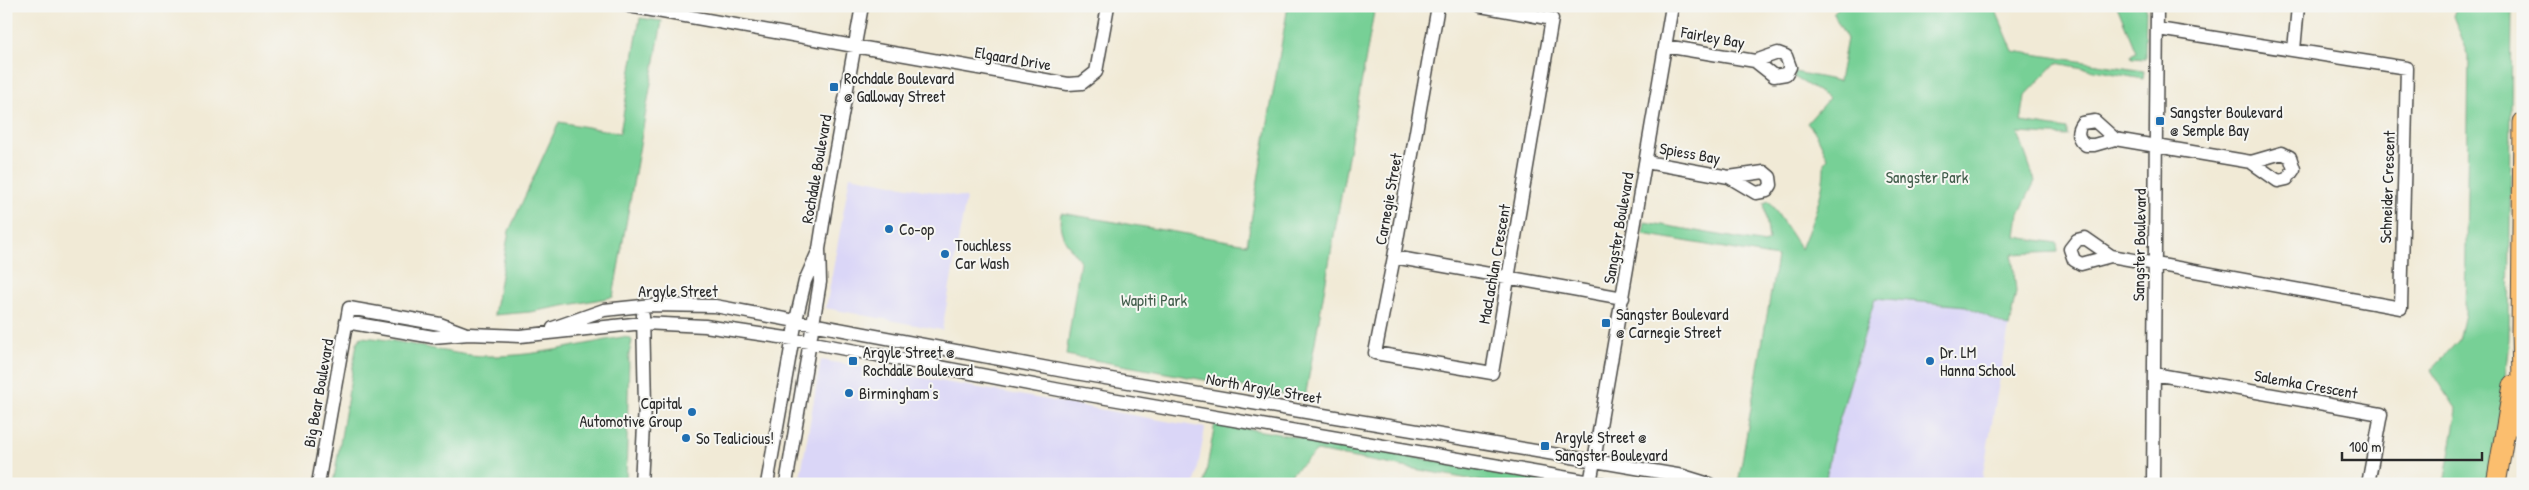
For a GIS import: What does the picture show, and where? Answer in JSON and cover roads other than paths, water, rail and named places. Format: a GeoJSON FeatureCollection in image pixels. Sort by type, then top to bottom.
{"type":"FeatureCollection","features":[{"type":"Feature","properties":{"kind":"highway"},"geometry":{"type":"LineString","coordinates":[[2523,122],[2520,332],[2523,430]]}},
{"type":"Feature","properties":{"kind":"highway"},"geometry":{"type":"LineString","coordinates":[[2496,484],[2504,448],[2520,332]]}},
{"type":"Feature","properties":{"kind":"street","name":"Elgaard Drive"},"geometry":{"type":"LineString","coordinates":[[629,6],[1068,84],[1082,83],[1096,72],[1108,6]]}},
{"type":"Feature","properties":{"kind":"street","name":"Rochdale Boulevard"},"geometry":{"type":"LineString","coordinates":[[786,484],[820,282],[819,249],[862,6]]}},
{"type":"Feature","properties":{"kind":"street","name":"Carnegie Street"},"geometry":{"type":"LineString","coordinates":[[1438,6],[1394,258],[1508,276],[1622,298]]}},
{"type":"Feature","properties":{"kind":"street","name":"MacLachlan Crescent"},"geometry":{"type":"LineString","coordinates":[[1394,258],[1375,354],[1492,373],[1552,19],[1481,6]]}},
{"type":"Feature","properties":{"kind":"street","name":"Sangster Boulevard"},"geometry":{"type":"LineString","coordinates":[[1590,483],[1672,6]]}},
{"type":"Feature","properties":{"kind":"street","name":"Sangster Boulevard"},"geometry":{"type":"LineString","coordinates":[[2153,484],[2157,6]]}},
{"type":"Feature","properties":{"kind":"street"},"geometry":{"type":"LineString","coordinates":[[2294,50],[2298,6]]}},
{"type":"Feature","properties":{"kind":"street","name":"Schneider Crescent"},"geometry":{"type":"LineString","coordinates":[[2155,263],[2401,308],[2407,68],[2158,29]]}},
{"type":"Feature","properties":{"kind":"street","name":"Fairley Bay"},"geometry":{"type":"LineString","coordinates":[[1665,46],[1755,61]]}},
{"type":"Feature","properties":{"kind":"street"},"geometry":{"type":"LineString","coordinates":[[2115,139],[2251,162]]}},
{"type":"Feature","properties":{"kind":"street","name":"Spiess Bay"},"geometry":{"type":"LineString","coordinates":[[1646,162],[1729,177]]}},
{"type":"Feature","properties":{"kind":"street","name":"Rochdale Boulevard"},"geometry":{"type":"LineString","coordinates":[[767,484],[796,320],[805,281],[819,249]]}},
{"type":"Feature","properties":{"kind":"street"},"geometry":{"type":"LineString","coordinates":[[2111,256],[2155,263]]}},
{"type":"Feature","properties":{"kind":"street"},"geometry":{"type":"LineString","coordinates":[[641,484],[644,406],[642,306]]}},
{"type":"Feature","properties":{"kind":"street","name":"Argyle Street"},"geometry":{"type":"LineString","coordinates":[[545,332],[604,310],[642,306],[715,306],[813,324]]}},
{"type":"Feature","properties":{"kind":"street","name":"Argyle Street"},"geometry":{"type":"LineString","coordinates":[[349,308],[440,324],[469,334]]}},
{"type":"Feature","properties":{"kind":"street","name":"Big Bear Boulevard"},"geometry":{"type":"LineString","coordinates":[[318,484],[349,308]]}},
{"type":"Feature","properties":{"kind":"street","name":"Argyle Street"},"geometry":{"type":"LineString","coordinates":[[346,322],[434,337],[469,334],[520,336],[545,332],[582,331],[643,323],[705,326],[810,343]]}},
{"type":"Feature","properties":{"kind":"street","name":"North Argyle Street"},"geometry":{"type":"LineString","coordinates":[[813,324],[1064,371],[1683,476],[1709,484]]}},
{"type":"Feature","properties":{"kind":"street"},"geometry":{"type":"LineString","coordinates":[[810,343],[960,372],[1603,484]]}},
{"type":"Feature","properties":{"kind":"street","name":"Salemka Crescent"},"geometry":{"type":"LineString","coordinates":[[2154,374],[2381,414],[2368,484]]}},
{"type":"Feature","properties":{"kind":"place","name":"Rochdale Boulevard @ Galloway Street"},"geometry":{"type":"Point","coordinates":[834,87]}},
{"type":"Feature","properties":{"kind":"place","name":"Sangster Boulevard @ Semple Bay"},"geometry":{"type":"Point","coordinates":[2160,121]}},
{"type":"Feature","properties":{"kind":"place","name":"Co-op"},"geometry":{"type":"Point","coordinates":[889,229]}},
{"type":"Feature","properties":{"kind":"place","name":"Touchless Car Wash"},"geometry":{"type":"Point","coordinates":[945,254]}},
{"type":"Feature","properties":{"kind":"place","name":"Sangster Boulevard @ Carnegie Street"},"geometry":{"type":"Point","coordinates":[1606,323]}},
{"type":"Feature","properties":{"kind":"place","name":"Argyle Street @ Rochdale Boulevard"},"geometry":{"type":"Point","coordinates":[853,361]}},
{"type":"Feature","properties":{"kind":"place","name":"Dr. LM Hanna School"},"geometry":{"type":"Point","coordinates":[1930,361]}},
{"type":"Feature","properties":{"kind":"place","name":"Birmingham's"},"geometry":{"type":"Point","coordinates":[849,393]}},
{"type":"Feature","properties":{"kind":"place","name":"Capital Automotive Group"},"geometry":{"type":"Point","coordinates":[692,412]}},
{"type":"Feature","properties":{"kind":"place","name":"So Tealicious!"},"geometry":{"type":"Point","coordinates":[686,438]}},
{"type":"Feature","properties":{"kind":"place","name":"Argyle Street @ Sangster Boulevard"},"geometry":{"type":"Point","coordinates":[1545,446]}},
{"type":"Feature","properties":{"kind":"park label","name":"Sangster Park"},"geometry":{"type":"Point","coordinates":[1927,177]}},
{"type":"Feature","properties":{"kind":"park label","name":"Wapiti Park"},"geometry":{"type":"Point","coordinates":[1154,300]}}]}
